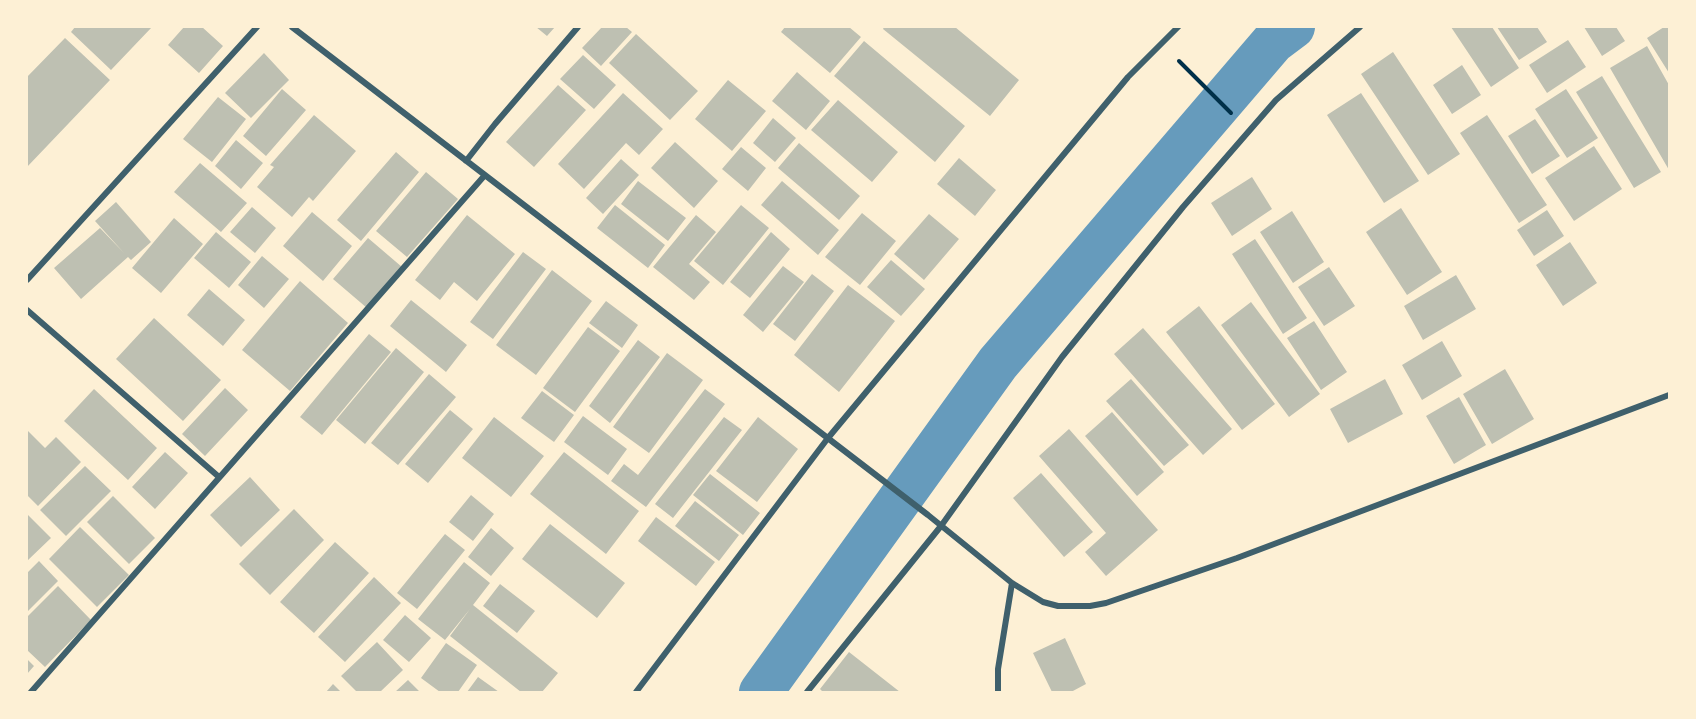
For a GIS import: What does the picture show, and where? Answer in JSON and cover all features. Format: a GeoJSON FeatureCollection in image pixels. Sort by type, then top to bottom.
{"type":"FeatureCollection","features":[{"type":"Feature","properties":{"kind":"street"},"geometry":{"type":"LineString","coordinates":[[27,280],[257,27]]}},
{"type":"Feature","properties":{"kind":"street"},"geometry":{"type":"LineString","coordinates":[[292,27],[928,515],[1012,583],[1043,602],[1075,608],[1106,603],[1238,558],[1669,395]]}},
{"type":"Feature","properties":{"kind":"street"},"geometry":{"type":"LineString","coordinates":[[466,161],[578,27]]}},
{"type":"Feature","properties":{"kind":"street"},"geometry":{"type":"LineString","coordinates":[[636,692],[828,438],[1128,77],[1178,27]]}},
{"type":"Feature","properties":{"kind":"street"},"geometry":{"type":"LineString","coordinates":[[807,692],[941,526],[1062,357],[1183,207],[1276,100],[1360,27]]}},
{"type":"Feature","properties":{"kind":"street"},"geometry":{"type":"LineString","coordinates":[[31,692],[485,175]]}},
{"type":"Feature","properties":{"kind":"street"},"geometry":{"type":"LineString","coordinates":[[27,310],[219,477]]}},
{"type":"Feature","properties":{"kind":"street"},"geometry":{"type":"LineString","coordinates":[[998,692],[998,669],[1012,583]]}},
{"type":"Feature","properties":{"kind":"path"},"geometry":{"type":"LineString","coordinates":[[1179,61],[1231,113]]}},
{"type":"Feature","properties":{"kind":"building"},"geometry":{"type":"Polygon","coordinates":[[[75,27],[152,27],[111,70],[71,32],[75,27]]]}},
{"type":"Feature","properties":{"kind":"building"},"geometry":{"type":"Polygon","coordinates":[[[184,27],[202,27],[223,46],[199,73],[168,45],[184,27]]]}},
{"type":"Feature","properties":{"kind":"building"},"geometry":{"type":"Polygon","coordinates":[[[536,27],[555,27],[547,36],[536,27]]]}},
{"type":"Feature","properties":{"kind":"building"},"geometry":{"type":"Polygon","coordinates":[[[602,27],[626,27],[632,32],[601,66],[582,48],[602,27]]]}},
{"type":"Feature","properties":{"kind":"building"},"geometry":{"type":"Polygon","coordinates":[[[785,27],[849,27],[861,37],[830,73],[781,32],[785,27]]]}},
{"type":"Feature","properties":{"kind":"building"},"geometry":{"type":"Polygon","coordinates":[[[884,27],[955,27],[1019,80],[990,116],[883,29],[884,27]]]}},
{"type":"Feature","properties":{"kind":"building"},"geometry":{"type":"Polygon","coordinates":[[[1451,27],[1492,27],[1519,68],[1491,87],[1451,27]]]}},
{"type":"Feature","properties":{"kind":"building"},"geometry":{"type":"Polygon","coordinates":[[[1497,27],[1537,27],[1547,42],[1519,60],[1497,27]]]}},
{"type":"Feature","properties":{"kind":"building"},"geometry":{"type":"Polygon","coordinates":[[[1584,27],[1616,27],[1625,41],[1602,56],[1584,27]]]}},
{"type":"Feature","properties":{"kind":"building"},"geometry":{"type":"Polygon","coordinates":[[[1664,27],[1669,27],[1669,73],[1647,38],[1664,27]]]}},
{"type":"Feature","properties":{"kind":"building"},"geometry":{"type":"Polygon","coordinates":[[[636,34],[698,91],[670,120],[609,63],[636,34]]]}},
{"type":"Feature","properties":{"kind":"building"},"geometry":{"type":"Polygon","coordinates":[[[65,38],[110,80],[27,167],[27,77],[65,38]]]}},
{"type":"Feature","properties":{"kind":"building"},"geometry":{"type":"Polygon","coordinates":[[[1568,40],[1586,67],[1547,93],[1529,65],[1568,40]]]}},
{"type":"Feature","properties":{"kind":"building"},"geometry":{"type":"Polygon","coordinates":[[[864,41],[965,126],[935,162],[834,76],[864,41]]]}},
{"type":"Feature","properties":{"kind":"building"},"geometry":{"type":"Polygon","coordinates":[[[1647,46],[1669,85],[1669,170],[1610,68],[1647,46]]]}},
{"type":"Feature","properties":{"kind":"building"},"geometry":{"type":"Polygon","coordinates":[[[1393,52],[1460,154],[1428,175],[1361,74],[1393,52]]]}},
{"type":"Feature","properties":{"kind":"building"},"geometry":{"type":"Polygon","coordinates":[[[264,53],[289,80],[251,118],[225,93],[264,53]]]}},
{"type":"Feature","properties":{"kind":"building"},"geometry":{"type":"Polygon","coordinates":[[[583,55],[616,85],[594,109],[560,79],[583,55]]]}},
{"type":"Feature","properties":{"kind":"building"},"geometry":{"type":"Polygon","coordinates":[[[1462,65],[1481,95],[1452,114],[1433,85],[1462,65]]]}},
{"type":"Feature","properties":{"kind":"building"},"geometry":{"type":"Polygon","coordinates":[[[797,72],[830,101],[806,130],[772,101],[797,72]]]}},
{"type":"Feature","properties":{"kind":"building"},"geometry":{"type":"Polygon","coordinates":[[[1602,76],[1661,172],[1634,188],[1576,92],[1602,76]]]}},
{"type":"Feature","properties":{"kind":"building"},"geometry":{"type":"Polygon","coordinates":[[[728,80],[766,111],[732,151],[695,119],[728,80]]]}},
{"type":"Feature","properties":{"kind":"building"},"geometry":{"type":"Polygon","coordinates":[[[558,85],[586,110],[534,167],[506,142],[558,85]]]}},
{"type":"Feature","properties":{"kind":"building"},"geometry":{"type":"Polygon","coordinates":[[[282,89],[306,110],[266,156],[243,136],[282,89]]]}},
{"type":"Feature","properties":{"kind":"building"},"geometry":{"type":"Polygon","coordinates":[[[1566,89],[1598,138],[1567,158],[1535,109],[1566,89]]]}},
{"type":"Feature","properties":{"kind":"building"},"geometry":{"type":"Polygon","coordinates":[[[623,93],[663,129],[639,155],[626,143],[584,189],[558,164],[623,93]]]}},
{"type":"Feature","properties":{"kind":"building"},"geometry":{"type":"Polygon","coordinates":[[[1361,93],[1419,181],[1384,203],[1327,115],[1361,93]]]}},
{"type":"Feature","properties":{"kind":"building"},"geometry":{"type":"Polygon","coordinates":[[[218,97],[246,119],[212,162],[183,139],[218,97]]]}},
{"type":"Feature","properties":{"kind":"building"},"geometry":{"type":"Polygon","coordinates":[[[838,100],[898,152],[872,182],[811,130],[838,100]]]}},
{"type":"Feature","properties":{"kind":"building"},"geometry":{"type":"Polygon","coordinates":[[[314,115],[356,151],[313,201],[309,197],[292,217],[257,187],[274,167],[270,165],[314,115]]]}},
{"type":"Feature","properties":{"kind":"building"},"geometry":{"type":"Polygon","coordinates":[[[1487,115],[1547,205],[1519,223],[1460,133],[1487,115]]]}},
{"type":"Feature","properties":{"kind":"building"},"geometry":{"type":"Polygon","coordinates":[[[773,118],[796,138],[775,162],[753,143],[773,118]]]}},
{"type":"Feature","properties":{"kind":"building"},"geometry":{"type":"Polygon","coordinates":[[[1535,119],[1560,156],[1532,174],[1508,136],[1535,119]]]}},
{"type":"Feature","properties":{"kind":"building"},"geometry":{"type":"Polygon","coordinates":[[[236,140],[263,163],[241,189],[215,166],[236,140]]]}},
{"type":"Feature","properties":{"kind":"building"},"geometry":{"type":"Polygon","coordinates":[[[675,142],[718,181],[694,208],[651,168],[675,142]]]}},
{"type":"Feature","properties":{"kind":"building"},"geometry":{"type":"Polygon","coordinates":[[[799,143],[860,196],[839,220],[778,168],[799,143]]]}},
{"type":"Feature","properties":{"kind":"building"},"geometry":{"type":"Polygon","coordinates":[[[1594,146],[1622,189],[1574,221],[1545,178],[1594,146]]]}},
{"type":"Feature","properties":{"kind":"building"},"geometry":{"type":"Polygon","coordinates":[[[741,147],[766,168],[748,191],[722,169],[741,147]]]}},
{"type":"Feature","properties":{"kind":"building"},"geometry":{"type":"Polygon","coordinates":[[[396,152],[419,172],[361,241],[337,220],[396,152]]]}},
{"type":"Feature","properties":{"kind":"building"},"geometry":{"type":"Polygon","coordinates":[[[959,158],[996,190],[975,216],[937,184],[959,158]]]}},
{"type":"Feature","properties":{"kind":"building"},"geometry":{"type":"Polygon","coordinates":[[[621,159],[639,175],[603,214],[586,198],[621,159]]]}},
{"type":"Feature","properties":{"kind":"building"},"geometry":{"type":"Polygon","coordinates":[[[200,163],[247,203],[221,232],[174,192],[200,163]]]}},
{"type":"Feature","properties":{"kind":"building"},"geometry":{"type":"Polygon","coordinates":[[[426,172],[458,199],[407,257],[376,231],[426,172]]]}},
{"type":"Feature","properties":{"kind":"building"},"geometry":{"type":"Polygon","coordinates":[[[1252,177],[1272,209],[1232,236],[1211,203],[1252,177]]]}},
{"type":"Feature","properties":{"kind":"building"},"geometry":{"type":"Polygon","coordinates":[[[638,181],[686,218],[668,241],[621,204],[638,181]]]}},
{"type":"Feature","properties":{"kind":"building"},"geometry":{"type":"Polygon","coordinates":[[[782,181],[839,230],[818,255],[761,205],[782,181]]]}},
{"type":"Feature","properties":{"kind":"building"},"geometry":{"type":"Polygon","coordinates":[[[116,202],[151,242],[131,260],[128,257],[81,299],[54,268],[100,228],[124,253],[95,221],[116,202]]]}},
{"type":"Feature","properties":{"kind":"building"},"geometry":{"type":"Polygon","coordinates":[[[615,205],[665,245],[648,268],[597,228],[615,205]]]}},
{"type":"Feature","properties":{"kind":"building"},"geometry":{"type":"Polygon","coordinates":[[[741,205],[769,228],[723,285],[694,261],[741,205]]]}},
{"type":"Feature","properties":{"kind":"building"},"geometry":{"type":"Polygon","coordinates":[[[252,207],[276,228],[255,253],[230,232],[252,207]]]}},
{"type":"Feature","properties":{"kind":"building"},"geometry":{"type":"Polygon","coordinates":[[[1401,208],[1442,272],[1407,295],[1366,232],[1401,208]]]}},
{"type":"Feature","properties":{"kind":"building"},"geometry":{"type":"Polygon","coordinates":[[[1547,210],[1564,236],[1534,256],[1517,230],[1547,210]]]}},
{"type":"Feature","properties":{"kind":"building"},"geometry":{"type":"Polygon","coordinates":[[[1292,211],[1324,262],[1293,283],[1260,232],[1292,211]]]}},
{"type":"Feature","properties":{"kind":"building"},"geometry":{"type":"Polygon","coordinates":[[[312,212],[352,246],[323,281],[283,246],[312,212]]]}},
{"type":"Feature","properties":{"kind":"building"},"geometry":{"type":"Polygon","coordinates":[[[862,213],[896,241],[860,285],[825,257],[862,213]]]}},
{"type":"Feature","properties":{"kind":"building"},"geometry":{"type":"Polygon","coordinates":[[[929,214],[959,239],[924,280],[894,254],[929,214]]]}},
{"type":"Feature","properties":{"kind":"building"},"geometry":{"type":"Polygon","coordinates":[[[467,215],[515,254],[477,301],[454,282],[440,300],[415,280],[467,215]]]}},
{"type":"Feature","properties":{"kind":"building"},"geometry":{"type":"Polygon","coordinates":[[[696,215],[716,232],[689,264],[710,282],[694,300],[653,267],[696,215]]]}},
{"type":"Feature","properties":{"kind":"building"},"geometry":{"type":"Polygon","coordinates":[[[174,218],[203,244],[161,293],[132,268],[174,218]]]}},
{"type":"Feature","properties":{"kind":"building"},"geometry":{"type":"Polygon","coordinates":[[[216,232],[251,262],[229,288],[194,258],[216,232]]]}},
{"type":"Feature","properties":{"kind":"building"},"geometry":{"type":"Polygon","coordinates":[[[771,232],[790,249],[750,298],[730,282],[771,232]]]}},
{"type":"Feature","properties":{"kind":"building"},"geometry":{"type":"Polygon","coordinates":[[[368,238],[402,267],[367,308],[333,279],[368,238]]]}},
{"type":"Feature","properties":{"kind":"building"},"geometry":{"type":"Polygon","coordinates":[[[1255,239],[1307,318],[1283,334],[1232,254],[1255,239]]]}},
{"type":"Feature","properties":{"kind":"building"},"geometry":{"type":"Polygon","coordinates":[[[1570,242],[1597,283],[1563,306],[1536,265],[1570,242]]]}},
{"type":"Feature","properties":{"kind":"building"},"geometry":{"type":"Polygon","coordinates":[[[523,252],[546,269],[493,339],[470,322],[523,252]]]}},
{"type":"Feature","properties":{"kind":"building"},"geometry":{"type":"Polygon","coordinates":[[[262,256],[289,279],[264,308],[238,285],[262,256]]]}},
{"type":"Feature","properties":{"kind":"building"},"geometry":{"type":"Polygon","coordinates":[[[891,260],[925,289],[901,316],[867,287],[891,260]]]}},
{"type":"Feature","properties":{"kind":"building"},"geometry":{"type":"Polygon","coordinates":[[[783,266],[804,282],[763,332],[743,315],[783,266]]]}},
{"type":"Feature","properties":{"kind":"building"},"geometry":{"type":"Polygon","coordinates":[[[1329,267],[1355,306],[1324,326],[1298,287],[1329,267]]]}},
{"type":"Feature","properties":{"kind":"building"},"geometry":{"type":"Polygon","coordinates":[[[552,270],[592,301],[536,375],[496,345],[552,270]]]}},
{"type":"Feature","properties":{"kind":"building"},"geometry":{"type":"Polygon","coordinates":[[[812,274],[834,291],[795,341],[773,324],[812,274]]]}},
{"type":"Feature","properties":{"kind":"building"},"geometry":{"type":"Polygon","coordinates":[[[1456,275],[1476,309],[1423,340],[1404,306],[1456,275]]]}},
{"type":"Feature","properties":{"kind":"building"},"geometry":{"type":"Polygon","coordinates":[[[300,281],[348,323],[290,391],[242,350],[300,281]]]}},
{"type":"Feature","properties":{"kind":"building"},"geometry":{"type":"Polygon","coordinates":[[[848,285],[895,321],[839,392],[794,355],[848,285]]]}},
{"type":"Feature","properties":{"kind":"building"},"geometry":{"type":"Polygon","coordinates":[[[209,289],[245,320],[223,346],[187,315],[209,289]]]}},
{"type":"Feature","properties":{"kind":"building"},"geometry":{"type":"Polygon","coordinates":[[[411,300],[467,345],[446,372],[390,326],[411,300]]]}},
{"type":"Feature","properties":{"kind":"building"},"geometry":{"type":"Polygon","coordinates":[[[606,301],[638,325],[622,348],[589,323],[606,301]]]}},
{"type":"Feature","properties":{"kind":"building"},"geometry":{"type":"Polygon","coordinates":[[[1251,302],[1320,394],[1289,417],[1221,325],[1251,302]]]}},
{"type":"Feature","properties":{"kind":"building"},"geometry":{"type":"Polygon","coordinates":[[[1199,306],[1275,404],[1242,430],[1166,332],[1199,306]]]}},
{"type":"Feature","properties":{"kind":"building"},"geometry":{"type":"Polygon","coordinates":[[[154,318],[221,380],[183,421],[116,359],[154,318]]]}},
{"type":"Feature","properties":{"kind":"building"},"geometry":{"type":"Polygon","coordinates":[[[1314,321],[1347,372],[1321,390],[1287,338],[1314,321]]]}},
{"type":"Feature","properties":{"kind":"building"},"geometry":{"type":"Polygon","coordinates":[[[588,327],[620,351],[575,412],[543,388],[588,327]]]}},
{"type":"Feature","properties":{"kind":"building"},"geometry":{"type":"Polygon","coordinates":[[[1143,328],[1232,429],[1203,455],[1114,354],[1143,328]]]}},
{"type":"Feature","properties":{"kind":"building"},"geometry":{"type":"Polygon","coordinates":[[[369,334],[391,352],[322,435],[300,417],[369,334]]]}},
{"type":"Feature","properties":{"kind":"building"},"geometry":{"type":"Polygon","coordinates":[[[638,340],[660,357],[610,423],[589,406],[638,340]]]}},
{"type":"Feature","properties":{"kind":"building"},"geometry":{"type":"Polygon","coordinates":[[[1442,341],[1462,376],[1422,400],[1402,365],[1442,341]]]}},
{"type":"Feature","properties":{"kind":"building"},"geometry":{"type":"Polygon","coordinates":[[[396,348],[424,372],[365,444],[336,420],[396,348]]]}},
{"type":"Feature","properties":{"kind":"building"},"geometry":{"type":"Polygon","coordinates":[[[667,353],[703,380],[649,453],[613,427],[667,353]]]}},
{"type":"Feature","properties":{"kind":"building"},"geometry":{"type":"Polygon","coordinates":[[[1505,369],[1534,419],[1492,444],[1463,394],[1505,369]]]}},
{"type":"Feature","properties":{"kind":"building"},"geometry":{"type":"Polygon","coordinates":[[[429,374],[456,397],[398,465],[371,443],[429,374]]]}},
{"type":"Feature","properties":{"kind":"building"},"geometry":{"type":"Polygon","coordinates":[[[1131,379],[1189,445],[1164,466],[1106,401],[1131,379]]]}},
{"type":"Feature","properties":{"kind":"building"},"geometry":{"type":"Polygon","coordinates":[[[1385,379],[1403,414],[1348,443],[1330,409],[1385,379]]]}},
{"type":"Feature","properties":{"kind":"building"},"geometry":{"type":"Polygon","coordinates":[[[225,388],[248,410],[205,456],[182,434],[225,388]]]}},
{"type":"Feature","properties":{"kind":"building"},"geometry":{"type":"Polygon","coordinates":[[[94,389],[157,448],[128,480],[64,421],[94,389]]]}},
{"type":"Feature","properties":{"kind":"building"},"geometry":{"type":"Polygon","coordinates":[[[705,389],[725,404],[646,507],[611,481],[624,464],[638,475],[705,389]]]}},
{"type":"Feature","properties":{"kind":"building"},"geometry":{"type":"Polygon","coordinates":[[[542,391],[574,415],[554,442],[521,418],[542,391]]]}},
{"type":"Feature","properties":{"kind":"building"},"geometry":{"type":"Polygon","coordinates":[[[1459,397],[1486,445],[1454,464],[1426,416],[1459,397]]]}},
{"type":"Feature","properties":{"kind":"building"},"geometry":{"type":"Polygon","coordinates":[[[450,410],[473,429],[428,483],[405,464],[450,410]]]}},
{"type":"Feature","properties":{"kind":"building"},"geometry":{"type":"Polygon","coordinates":[[[1112,412],[1164,472],[1137,496],[1085,436],[1112,412]]]}},
{"type":"Feature","properties":{"kind":"building"},"geometry":{"type":"Polygon","coordinates":[[[583,416],[627,449],[608,475],[564,442],[583,416]]]}},
{"type":"Feature","properties":{"kind":"building"},"geometry":{"type":"Polygon","coordinates":[[[494,417],[544,456],[511,497],[462,458],[494,417]]]}},
{"type":"Feature","properties":{"kind":"building"},"geometry":{"type":"Polygon","coordinates":[[[724,417],[742,430],[673,518],[655,504],[724,417]]]}},
{"type":"Feature","properties":{"kind":"building"},"geometry":{"type":"Polygon","coordinates":[[[758,417],[798,449],[757,502],[716,471],[758,417]]]}},
{"type":"Feature","properties":{"kind":"building"},"geometry":{"type":"Polygon","coordinates":[[[1069,429],[1158,530],[1106,576],[1085,552],[1106,533],[1039,456],[1069,429]]]}},
{"type":"Feature","properties":{"kind":"building"},"geometry":{"type":"Polygon","coordinates":[[[27,430],[45,448],[56,437],[81,462],[38,506],[27,495],[27,430]]]}},
{"type":"Feature","properties":{"kind":"building"},"geometry":{"type":"Polygon","coordinates":[[[165,452],[188,473],[155,509],[132,487],[165,452]]]}},
{"type":"Feature","properties":{"kind":"building"},"geometry":{"type":"Polygon","coordinates":[[[564,452],[639,511],[606,554],[530,494],[564,452]]]}},
{"type":"Feature","properties":{"kind":"building"},"geometry":{"type":"Polygon","coordinates":[[[85,466],[111,491],[66,536],[40,510],[85,466]]]}},
{"type":"Feature","properties":{"kind":"building"},"geometry":{"type":"Polygon","coordinates":[[[1041,473],[1093,532],[1064,557],[1013,498],[1041,473]]]}},
{"type":"Feature","properties":{"kind":"building"},"geometry":{"type":"Polygon","coordinates":[[[710,474],[760,513],[743,535],[693,495],[710,474]]]}},
{"type":"Feature","properties":{"kind":"building"},"geometry":{"type":"Polygon","coordinates":[[[250,477],[280,510],[241,547],[210,515],[250,477]]]}},
{"type":"Feature","properties":{"kind":"building"},"geometry":{"type":"Polygon","coordinates":[[[471,495],[494,514],[473,541],[449,522],[471,495]]]}},
{"type":"Feature","properties":{"kind":"building"},"geometry":{"type":"Polygon","coordinates":[[[113,496],[155,538],[129,564],[87,522],[113,496]]]}},
{"type":"Feature","properties":{"kind":"building"},"geometry":{"type":"Polygon","coordinates":[[[695,501],[739,535],[719,561],[675,526],[695,501]]]}},
{"type":"Feature","properties":{"kind":"building"},"geometry":{"type":"Polygon","coordinates":[[[294,509],[324,540],[270,595],[239,564],[294,509]]]}},
{"type":"Feature","properties":{"kind":"building"},"geometry":{"type":"Polygon","coordinates":[[[27,514],[51,538],[27,561],[27,514]]]}},
{"type":"Feature","properties":{"kind":"building"},"geometry":{"type":"Polygon","coordinates":[[[656,517],[715,562],[696,586],[638,541],[656,517]]]}},
{"type":"Feature","properties":{"kind":"building"},"geometry":{"type":"Polygon","coordinates":[[[550,524],[625,583],[597,618],[522,559],[550,524]]]}},
{"type":"Feature","properties":{"kind":"building"},"geometry":{"type":"Polygon","coordinates":[[[80,527],[129,575],[97,607],[49,559],[80,527]]]}},
{"type":"Feature","properties":{"kind":"building"},"geometry":{"type":"Polygon","coordinates":[[[491,528],[514,548],[491,576],[468,557],[491,528]]]}},
{"type":"Feature","properties":{"kind":"building"},"geometry":{"type":"Polygon","coordinates":[[[445,534],[465,550],[417,609],[397,593],[445,534]]]}},
{"type":"Feature","properties":{"kind":"building"},"geometry":{"type":"Polygon","coordinates":[[[335,542],[369,573],[314,633],[280,602],[335,542]]]}},
{"type":"Feature","properties":{"kind":"building"},"geometry":{"type":"Polygon","coordinates":[[[39,561],[58,581],[27,612],[27,573],[39,561]]]}},
{"type":"Feature","properties":{"kind":"building"},"geometry":{"type":"Polygon","coordinates":[[[464,562],[490,583],[473,605],[558,673],[542,692],[521,692],[450,636],[470,609],[445,640],[418,619],[464,562]]]}},
{"type":"Feature","properties":{"kind":"building"},"geometry":{"type":"Polygon","coordinates":[[[374,577],[401,603],[345,662],[318,637],[374,577]]]}},
{"type":"Feature","properties":{"kind":"building"},"geometry":{"type":"Polygon","coordinates":[[[500,584],[535,611],[517,633],[483,606],[500,584]]]}},
{"type":"Feature","properties":{"kind":"building"},"geometry":{"type":"Polygon","coordinates":[[[58,586],[91,620],[45,667],[27,650],[27,617],[58,586]]]}},
{"type":"Feature","properties":{"kind":"building"},"geometry":{"type":"Polygon","coordinates":[[[405,615],[431,638],[409,662],[383,640],[405,615]]]}},
{"type":"Feature","properties":{"kind":"building"},"geometry":{"type":"Polygon","coordinates":[[[1065,638],[1086,684],[1071,692],[1052,692],[1033,653],[1065,638]]]}},
{"type":"Feature","properties":{"kind":"building"},"geometry":{"type":"Polygon","coordinates":[[[377,642],[403,670],[380,692],[357,692],[341,676],[377,642]]]}},
{"type":"Feature","properties":{"kind":"building"},"geometry":{"type":"Polygon","coordinates":[[[446,643],[477,665],[458,692],[440,692],[421,678],[446,643]]]}},
{"type":"Feature","properties":{"kind":"building"},"geometry":{"type":"Polygon","coordinates":[[[849,652],[900,692],[823,692],[820,689],[849,652]]]}},
{"type":"Feature","properties":{"kind":"building"},"geometry":{"type":"Polygon","coordinates":[[[27,659],[34,666],[27,674],[27,659]]]}},
{"type":"Feature","properties":{"kind":"building"},"geometry":{"type":"Polygon","coordinates":[[[478,677],[499,692],[467,692],[478,677]]]}},
{"type":"Feature","properties":{"kind":"building"},"geometry":{"type":"Polygon","coordinates":[[[408,680],[420,692],[395,692],[408,680]]]}},
{"type":"Feature","properties":{"kind":"building"},"geometry":{"type":"Polygon","coordinates":[[[333,684],[341,692],[326,692],[333,684]]]}},
{"type":"Feature","properties":{"kind":"waterway"},"geometry":{"type":"LineString","coordinates":[[761,692],[998,363],[1273,42],[1293,27]]}}]}
